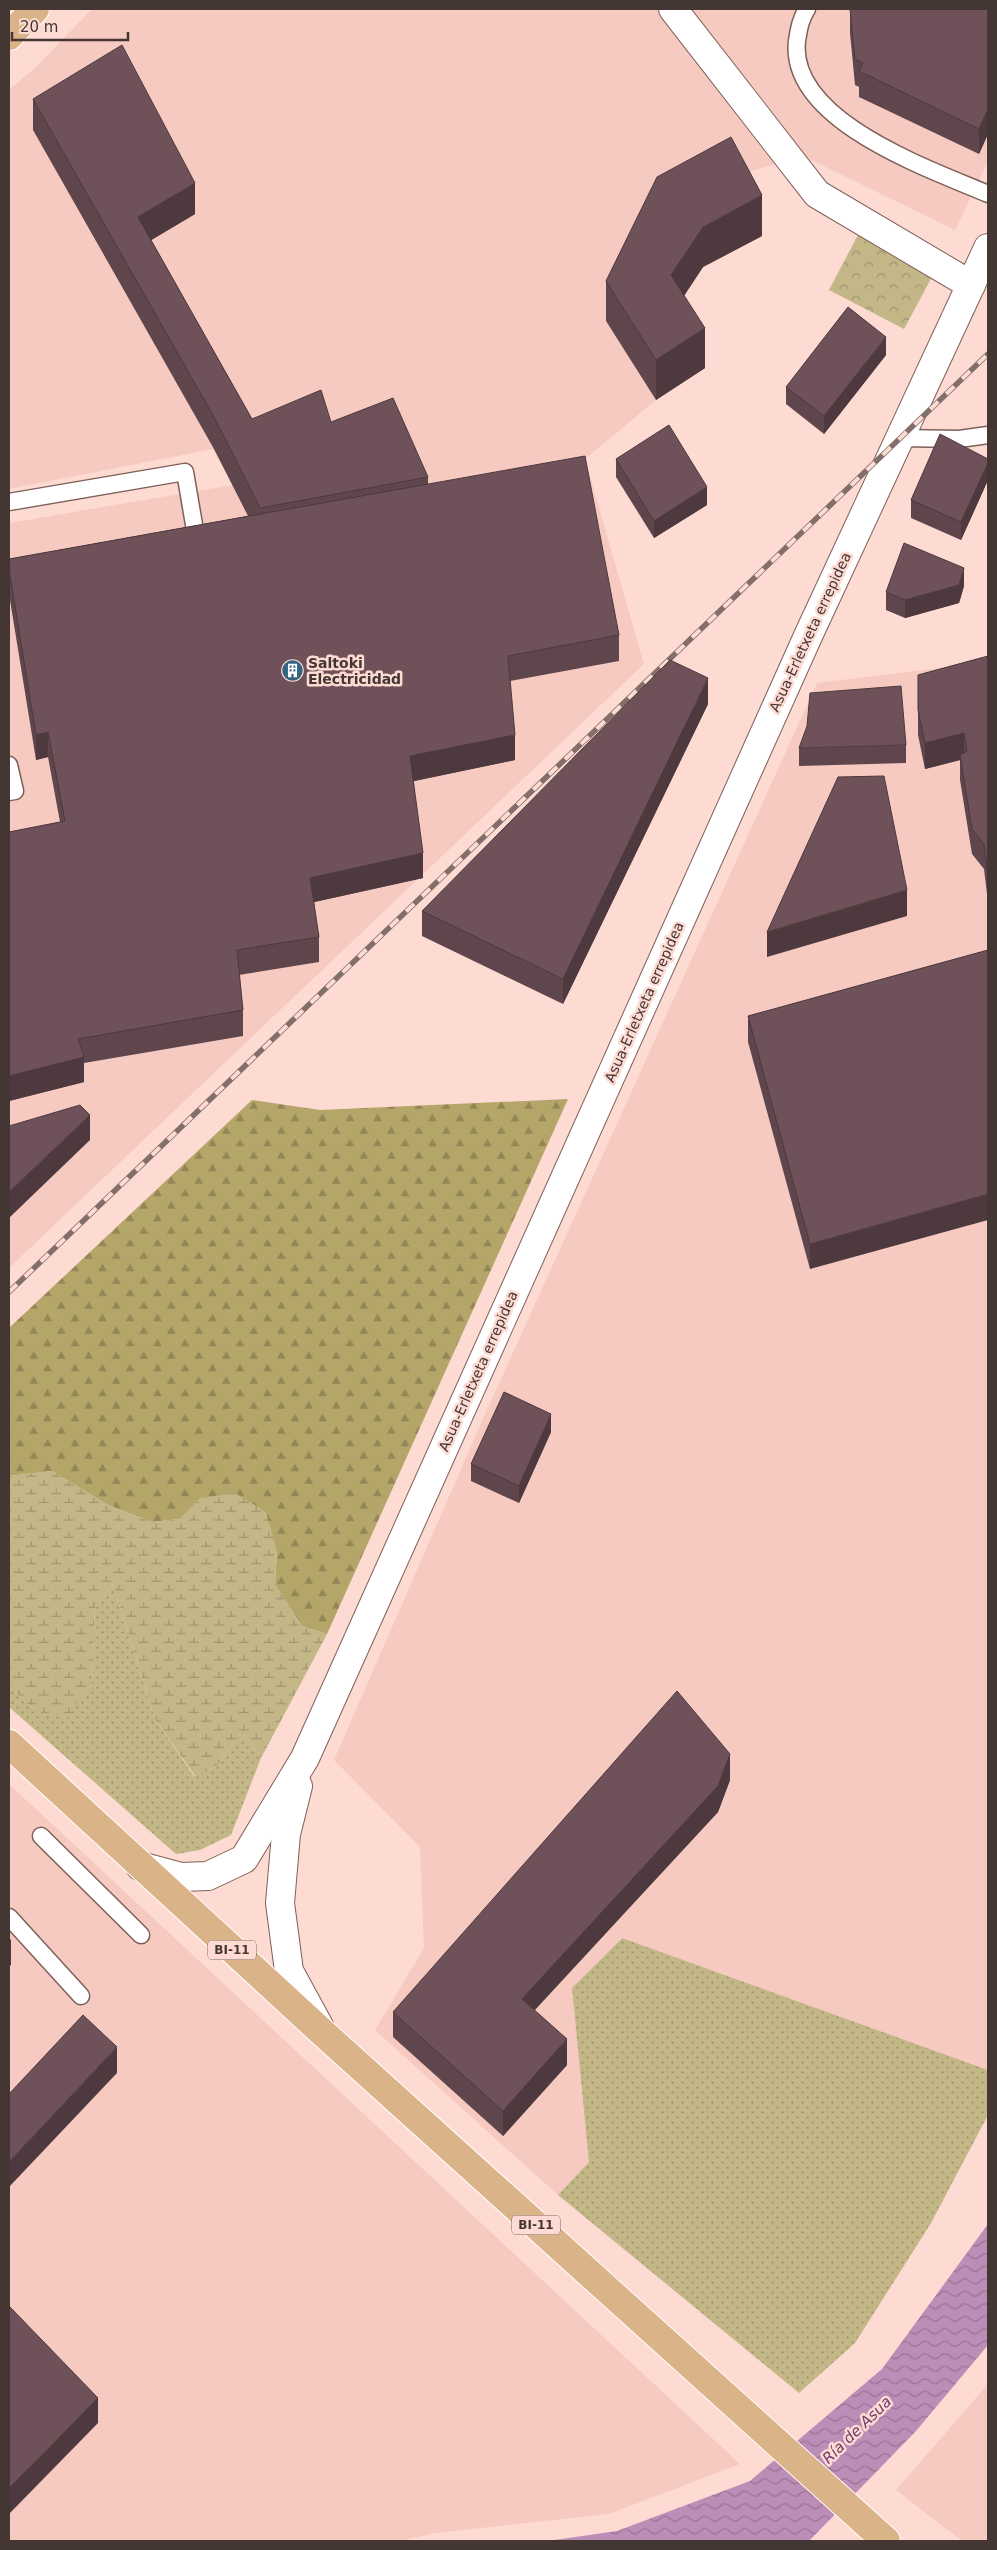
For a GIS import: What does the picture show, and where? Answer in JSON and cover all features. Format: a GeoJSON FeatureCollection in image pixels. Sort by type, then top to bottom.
{"type":"FeatureCollection","features":[{"type":"Feature","properties":{"kind":"main road"},"geometry":{"type":"LineString","coordinates":[[9,36],[35,9]]}},
{"type":"Feature","properties":{"kind":"main road","name":"BI-11"},"geometry":{"type":"LineString","coordinates":[[9,1744],[323,2034],[750,2416],[879,2535]]}},
{"type":"Feature","properties":{"kind":"street"},"geometry":{"type":"LineString","coordinates":[[673,9],[817,194],[971,285]]}},
{"type":"Feature","properties":{"kind":"street","name":"Asua-Erletxeta errepidea"},"geometry":{"type":"LineString","coordinates":[[305,1758],[808,636],[988,248]]}},
{"type":"Feature","properties":{"kind":"street"},"geometry":{"type":"LineString","coordinates":[[140,1866],[181,1877],[208,1876],[244,1859],[305,1758]]}},
{"type":"Feature","properties":{"kind":"street"},"geometry":{"type":"LineString","coordinates":[[305,1758],[287,1830],[280,1904],[289,1971],[323,2034]]}},
{"type":"Feature","properties":{"kind":"lane"},"geometry":{"type":"LineString","coordinates":[[807,9],[800,20],[796,53],[802,73],[819,103],[853,130],[905,158],[988,194]]}},
{"type":"Feature","properties":{"kind":"lane"},"geometry":{"type":"LineString","coordinates":[[900,438],[959,439],[988,435]]}},
{"type":"Feature","properties":{"kind":"lane"},"geometry":{"type":"LineString","coordinates":[[9,502],[185,472],[199,550]]}},
{"type":"Feature","properties":{"kind":"lane"},"geometry":{"type":"LineString","coordinates":[[9,765],[15,791],[9,792]]}},
{"type":"Feature","properties":{"kind":"lane"},"geometry":{"type":"LineString","coordinates":[[41,1836],[141,1935]]}},
{"type":"Feature","properties":{"kind":"lane"},"geometry":{"type":"LineString","coordinates":[[9,1917],[81,1996]]}},
{"type":"Feature","properties":{"kind":"shaded area"},"geometry":{"type":"Polygon","coordinates":[[[92,9],[988,9],[988,161],[955,230],[803,156],[731,177],[606,321],[656,400],[585,459],[644,664],[9,1268],[9,523],[233,485],[213,449],[9,489],[9,90],[37,66],[92,9]]]}},
{"type":"Feature","properties":{"kind":"shaded area"},"geometry":{"type":"Polygon","coordinates":[[[988,662],[988,2070],[621,1938],[572,1988],[589,2162],[558,2195],[375,2030],[424,1948],[420,1847],[334,1760],[482,1421],[817,683],[988,662]]]}},
{"type":"Feature","properties":{"kind":"shaded area"},"geometry":{"type":"Polygon","coordinates":[[[9,1784],[740,2464],[609,2514],[436,2533],[399,2541],[9,2541],[9,1784]]]}},
{"type":"Feature","properties":{"kind":"shaded area"},"geometry":{"type":"Polygon","coordinates":[[[988,2384],[988,2541],[962,2541],[896,2490],[988,2384]]]}},
{"type":"Feature","properties":{"kind":"green space"},"geometry":{"type":"Polygon","coordinates":[[[858,235],[933,275],[904,329],[829,290],[858,235]]]}},
{"type":"Feature","properties":{"kind":"green space"},"geometry":{"type":"Polygon","coordinates":[[[568,1099],[327,1634],[302,1626],[275,1585],[277,1551],[201,1498],[180,1519],[152,1522],[108,1505],[52,1471],[9,1476],[9,1328],[252,1100],[320,1110],[568,1099]]]}},
{"type":"Feature","properties":{"kind":"green space"},"geometry":{"type":"Polygon","coordinates":[[[52,1471],[108,1505],[152,1522],[180,1519],[201,1498],[235,1493],[266,1512],[277,1551],[275,1585],[302,1626],[327,1634],[261,1758],[242,1731],[216,1767],[195,1776],[155,1719],[113,1584],[95,1608],[92,1684],[67,1718],[34,1710],[9,1686],[9,1476],[52,1471]]]}},
{"type":"Feature","properties":{"kind":"green space"},"geometry":{"type":"Polygon","coordinates":[[[113,1584],[155,1719],[194,1776],[216,1767],[242,1731],[261,1758],[231,1835],[200,1850],[176,1854],[9,1707],[9,1686],[34,1710],[92,1684],[95,1608],[113,1584]]]}},
{"type":"Feature","properties":{"kind":"green space"},"geometry":{"type":"Polygon","coordinates":[[[622,1938],[988,2070],[988,2115],[931,2223],[855,2343],[799,2393],[558,2195],[589,2162],[572,1988],[622,1938]]]}},
{"type":"Feature","properties":{"kind":"water","name":"Ría de Asua"},"geometry":{"type":"Polygon","coordinates":[[[988,2224],[988,2345],[916,2431],[809,2541],[548,2541],[617,2531],[750,2481],[882,2369],[988,2224]]]}},
{"type":"Feature","properties":{"kind":"building"},"geometry":{"type":"Polygon","coordinates":[[[850,9],[988,9],[988,109],[979,129],[859,71],[863,63],[855,59],[850,9]]]}},
{"type":"Feature","properties":{"kind":"building"},"geometry":{"type":"Polygon","coordinates":[[[122,45],[195,183],[138,217],[252,419],[321,390],[331,422],[393,398],[428,477],[260,508],[214,417],[33,99],[122,45]]]}},
{"type":"Feature","properties":{"kind":"building"},"geometry":{"type":"Polygon","coordinates":[[[731,137],[762,195],[703,227],[671,275],[705,328],[656,360],[606,281],[657,177],[731,137]]]}},
{"type":"Feature","properties":{"kind":"building"},"geometry":{"type":"Polygon","coordinates":[[[848,307],[886,337],[824,416],[786,387],[848,307]]]}},
{"type":"Feature","properties":{"kind":"building"},"geometry":{"type":"Polygon","coordinates":[[[669,425],[707,487],[654,521],[616,459],[669,425]]]}},
{"type":"Feature","properties":{"kind":"building"},"geometry":{"type":"Polygon","coordinates":[[[940,434],[988,459],[988,463],[961,522],[911,500],[940,434]]]}},
{"type":"Feature","properties":{"kind":"building","name":"Saltoki Electricidad"},"geometry":{"type":"Polygon","coordinates":[[[585,456],[619,635],[508,656],[515,735],[410,756],[423,853],[310,878],[319,937],[237,950],[243,1010],[78,1039],[84,1057],[9,1076],[9,832],[65,821],[48,732],[36,735],[9,569],[9,559],[585,456]]]}},
{"type":"Feature","properties":{"kind":"building"},"geometry":{"type":"Polygon","coordinates":[[[904,543],[964,568],[959,585],[905,600],[886,592],[904,543]]]}},
{"type":"Feature","properties":{"kind":"building"},"geometry":{"type":"Polygon","coordinates":[[[988,656],[988,877],[984,844],[972,829],[960,755],[967,751],[964,733],[925,743],[918,710],[918,675],[988,656]]]}},
{"type":"Feature","properties":{"kind":"building"},"geometry":{"type":"Polygon","coordinates":[[[670,660],[708,678],[563,979],[422,911],[670,660]]]}},
{"type":"Feature","properties":{"kind":"building"},"geometry":{"type":"Polygon","coordinates":[[[901,686],[906,745],[799,748],[807,726],[810,693],[901,686]]]}},
{"type":"Feature","properties":{"kind":"building"},"geometry":{"type":"Polygon","coordinates":[[[884,776],[907,890],[767,932],[838,777],[884,776]]]}},
{"type":"Feature","properties":{"kind":"building"},"geometry":{"type":"Polygon","coordinates":[[[988,950],[988,1194],[810,1244],[748,1016],[988,950]]]}},
{"type":"Feature","properties":{"kind":"building"},"geometry":{"type":"Polygon","coordinates":[[[80,1105],[90,1115],[9,1192],[9,1126],[80,1105]]]}},
{"type":"Feature","properties":{"kind":"building"},"geometry":{"type":"Polygon","coordinates":[[[504,1392],[551,1414],[519,1486],[471,1464],[504,1392]]]}},
{"type":"Feature","properties":{"kind":"building"},"geometry":{"type":"Polygon","coordinates":[[[677,1691],[730,1754],[718,1786],[522,1999],[567,2039],[503,2111],[393,2012],[677,1691]]]}},
{"type":"Feature","properties":{"kind":"building"},"geometry":{"type":"Polygon","coordinates":[[[83,2015],[117,2047],[9,2162],[9,2094],[83,2015]]]}},
{"type":"Feature","properties":{"kind":"building"},"geometry":{"type":"Polygon","coordinates":[[[9,2306],[98,2398],[9,2488],[9,2306]]]}},
{"type":"Feature","properties":{"kind":"railway"},"geometry":{"type":"LineString","coordinates":[[9,1292],[988,354]]}},
{"type":"Feature","properties":{"kind":"place","name":"Saltoki Electricidad"},"geometry":{"type":"Point","coordinates":[292,671]}}]}
